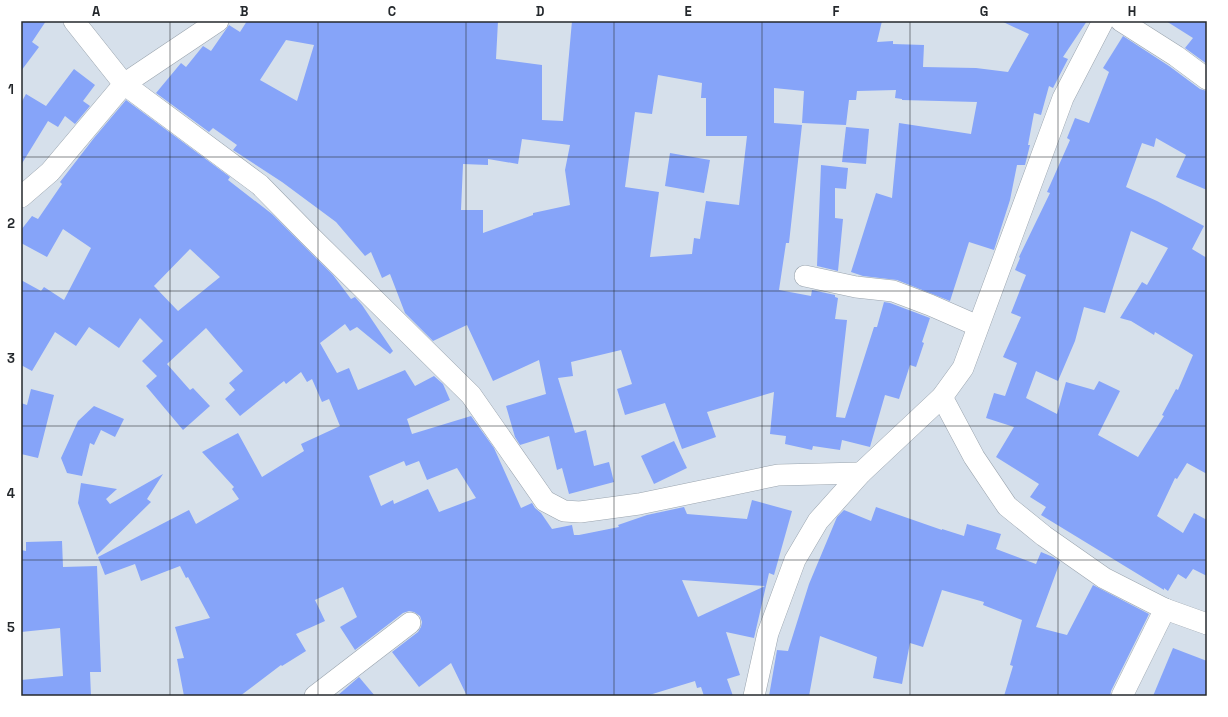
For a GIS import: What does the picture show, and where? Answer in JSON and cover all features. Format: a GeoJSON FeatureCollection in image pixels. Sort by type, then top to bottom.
{"type":"FeatureCollection","features":[{"type":"Feature","properties":{"kind":"street"},"geometry":{"type":"LineString","coordinates":[[74,21],[124,84],[260,186],[472,395],[545,501],[551,505],[564,512],[580,512],[639,504],[778,475],[861,473]]}},
{"type":"Feature","properties":{"kind":"street"},"geometry":{"type":"LineString","coordinates":[[21,198],[50,172],[124,84],[218,21]]}},
{"type":"Feature","properties":{"kind":"street"},"geometry":{"type":"LineString","coordinates":[[754,696],[768,633],[795,560],[818,521],[861,473],[942,397],[963,368],[1063,98],[1103,21]]}},
{"type":"Feature","properties":{"kind":"street"},"geometry":{"type":"LineString","coordinates":[[1121,21],[1176,56],[1207,79]]}},
{"type":"Feature","properties":{"kind":"street"},"geometry":{"type":"LineString","coordinates":[[805,276],[856,287],[893,291],[978,326]]}},
{"type":"Feature","properties":{"kind":"street"},"geometry":{"type":"LineString","coordinates":[[942,397],[974,457],[1007,506],[1044,536],[1104,578],[1165,609],[1207,624]]}},
{"type":"Feature","properties":{"kind":"street"},"geometry":{"type":"LineString","coordinates":[[1122,696],[1165,609]]}},
{"type":"Feature","properties":{"kind":"street"},"geometry":{"type":"LineString","coordinates":[[315,696],[410,623]]}},
{"type":"Feature","properties":{"kind":"building"},"geometry":{"type":"Polygon","coordinates":[[[21,21],[46,21],[32,42],[39,47],[21,71],[21,21]]]}},
{"type":"Feature","properties":{"kind":"building"},"geometry":{"type":"Polygon","coordinates":[[[247,21],[498,21],[496,59],[542,65],[542,120],[563,121],[572,21],[882,21],[877,42],[893,41],[893,44],[924,45],[923,67],[976,68],[1008,72],[1029,34],[1001,21],[1087,21],[1063,57],[1068,59],[1053,88],[1049,86],[1041,115],[1034,113],[1028,145],[1030,145],[1025,165],[1017,165],[1010,200],[994,250],[969,242],[950,301],[897,280],[863,276],[851,272],[876,193],[892,198],[899,123],[971,134],[977,102],[902,100],[895,98],[896,90],[857,91],[856,100],[849,100],[846,125],[802,123],[804,91],[774,88],[774,123],[802,125],[789,243],[786,243],[779,290],[811,296],[812,290],[835,295],[835,297],[838,298],[835,319],[847,320],[836,417],[845,418],[874,327],[877,327],[884,302],[930,318],[916,367],[910,365],[899,399],[885,395],[870,447],[842,440],[840,450],[813,446],[812,450],[785,444],[786,436],[770,434],[774,392],[707,412],[716,437],[682,449],[665,403],[625,415],[617,389],[632,384],[621,350],[571,362],[573,376],[558,378],[575,433],[586,430],[594,466],[609,462],[614,482],[569,494],[562,468],[557,470],[549,436],[520,445],[515,437],[506,406],[546,394],[539,360],[493,381],[467,325],[433,341],[405,313],[390,274],[382,278],[371,252],[365,256],[336,222],[282,182],[233,150],[237,145],[213,128],[209,132],[156,93],[181,63],[186,67],[203,46],[211,51],[229,25],[240,32],[247,21]],[[286,40],[260,80],[297,101],[314,45],[286,40]],[[658,75],[652,114],[635,112],[625,187],[659,192],[650,257],[692,254],[694,238],[700,239],[706,201],[739,205],[747,136],[706,136],[706,98],[701,98],[702,83],[658,75]],[[522,139],[518,164],[488,159],[488,165],[463,164],[461,210],[483,210],[483,233],[533,215],[533,213],[570,205],[565,170],[570,145],[522,139]]]}},
{"type":"Feature","properties":{"kind":"building"},"geometry":{"type":"Polygon","coordinates":[[[1166,21],[1207,21],[1207,64],[1185,48],[1193,38],[1166,21]]]}},
{"type":"Feature","properties":{"kind":"building"},"geometry":{"type":"Polygon","coordinates":[[[1123,36],[1169,66],[1200,89],[1207,91],[1207,190],[1176,177],[1186,155],[1156,138],[1154,147],[1142,143],[1126,187],[1157,201],[1204,226],[1192,249],[1207,258],[1207,474],[1187,463],[1177,479],[1175,478],[1157,516],[1183,533],[1194,513],[1207,520],[1207,576],[1193,569],[1186,579],[1178,574],[1168,591],[1041,515],[1046,507],[1030,497],[1039,484],[996,457],[1014,427],[986,418],[994,393],[1005,396],[1017,363],[1003,357],[1021,317],[1011,313],[1026,275],[1015,270],[1020,258],[1019,257],[1050,193],[1047,192],[1070,140],[1067,138],[1075,118],[1089,123],[1109,72],[1103,68],[1123,36]],[[1131,231],[1105,313],[1084,307],[1075,341],[1058,381],[1036,371],[1026,398],[1057,414],[1066,382],[1094,390],[1099,381],[1120,391],[1098,435],[1138,457],[1164,416],[1162,415],[1176,389],[1178,390],[1193,355],[1155,332],[1154,335],[1131,321],[1120,318],[1142,282],[1147,285],[1168,248],[1131,231]]]}},
{"type":"Feature","properties":{"kind":"building"},"geometry":{"type":"Polygon","coordinates":[[[74,69],[95,85],[83,101],[90,106],[75,124],[65,116],[58,127],[48,121],[21,165],[21,103],[26,94],[46,106],[74,69]]]}},
{"type":"Feature","properties":{"kind":"building"},"geometry":{"type":"Polygon","coordinates":[[[126,100],[230,177],[228,180],[272,214],[333,275],[351,299],[355,297],[393,351],[390,354],[357,327],[350,331],[345,324],[320,343],[337,373],[349,368],[358,390],[405,370],[415,386],[434,376],[443,384],[450,400],[407,419],[412,434],[471,416],[494,448],[521,508],[532,503],[552,529],[572,525],[574,535],[579,535],[619,527],[618,525],[647,515],[684,507],[687,514],[747,519],[752,500],[792,511],[774,575],[769,573],[754,638],[726,632],[740,675],[727,679],[733,696],[704,696],[701,687],[697,688],[695,681],[646,696],[467,696],[451,663],[419,687],[392,652],[418,632],[422,622],[420,616],[409,611],[403,613],[355,650],[340,627],[357,617],[343,587],[315,600],[325,621],[296,634],[306,651],[282,666],[281,665],[240,696],[184,696],[177,659],[184,658],[175,627],[210,618],[188,577],[186,578],[180,566],[141,581],[135,564],[105,575],[98,557],[189,510],[196,524],[239,499],[232,489],[234,487],[202,452],[238,433],[262,477],[304,451],[301,444],[340,426],[329,399],[322,402],[312,379],[307,382],[301,372],[286,384],[284,381],[240,416],[225,399],[235,390],[229,383],[243,371],[206,328],[167,364],[190,390],[193,388],[210,406],[183,430],[146,386],[157,376],[142,361],[163,341],[140,318],[119,348],[89,327],[76,346],[55,332],[32,371],[21,365],[21,280],[41,291],[44,287],[64,300],[91,248],[63,229],[47,257],[21,243],[21,230],[32,216],[38,219],[62,184],[60,182],[126,100]],[[190,249],[154,286],[178,311],[220,277],[190,249]],[[404,461],[369,476],[381,506],[393,500],[394,504],[428,489],[439,512],[476,498],[457,468],[427,480],[419,461],[406,466],[404,461]],[[682,580],[698,617],[765,586],[682,580]]]}},
{"type":"Feature","properties":{"kind":"building"},"geometry":{"type":"Polygon","coordinates":[[[846,127],[869,129],[866,164],[842,162],[846,127]]]}},
{"type":"Feature","properties":{"kind":"building"},"geometry":{"type":"Polygon","coordinates":[[[670,153],[710,160],[704,193],[665,186],[670,153]]]}},
{"type":"Feature","properties":{"kind":"building"},"geometry":{"type":"Polygon","coordinates":[[[821,165],[848,168],[846,189],[835,188],[835,218],[843,219],[838,271],[817,266],[821,165]]]}},
{"type":"Feature","properties":{"kind":"building"},"geometry":{"type":"Polygon","coordinates":[[[31,389],[54,395],[38,458],[21,454],[21,403],[27,405],[31,389]]]}},
{"type":"Feature","properties":{"kind":"building"},"geometry":{"type":"Polygon","coordinates":[[[94,406],[124,419],[115,437],[101,430],[94,445],[90,443],[82,476],[67,473],[61,458],[78,421],[94,406]]]}},
{"type":"Feature","properties":{"kind":"building"},"geometry":{"type":"Polygon","coordinates":[[[674,441],[687,468],[654,484],[641,456],[674,441]]]}},
{"type":"Feature","properties":{"kind":"building"},"geometry":{"type":"Polygon","coordinates":[[[163,474],[147,499],[151,502],[97,555],[78,503],[81,483],[117,489],[106,499],[110,504],[163,474]]]}},
{"type":"Feature","properties":{"kind":"building"},"geometry":{"type":"Polygon","coordinates":[[[876,507],[964,536],[967,524],[1001,534],[996,549],[1036,564],[1041,552],[1060,562],[1036,627],[1067,635],[1093,585],[1149,614],[1111,691],[1110,696],[1004,696],[1013,666],[1010,665],[1022,620],[983,605],[984,602],[942,590],[923,647],[910,643],[902,684],[873,678],[877,657],[820,636],[809,696],[769,696],[777,650],[788,651],[809,584],[837,517],[844,510],[871,521],[876,507]]]}},
{"type":"Feature","properties":{"kind":"building"},"geometry":{"type":"Polygon","coordinates":[[[62,541],[63,567],[97,566],[101,672],[90,672],[91,696],[21,696],[21,680],[63,676],[60,628],[21,632],[21,550],[26,551],[26,542],[62,541]]]}},
{"type":"Feature","properties":{"kind":"building"},"geometry":{"type":"Polygon","coordinates":[[[1173,648],[1207,661],[1207,696],[1153,696],[1173,648]]]}},
{"type":"Feature","properties":{"kind":"building"},"geometry":{"type":"Polygon","coordinates":[[[359,677],[375,696],[337,696],[359,677]]]}}]}
